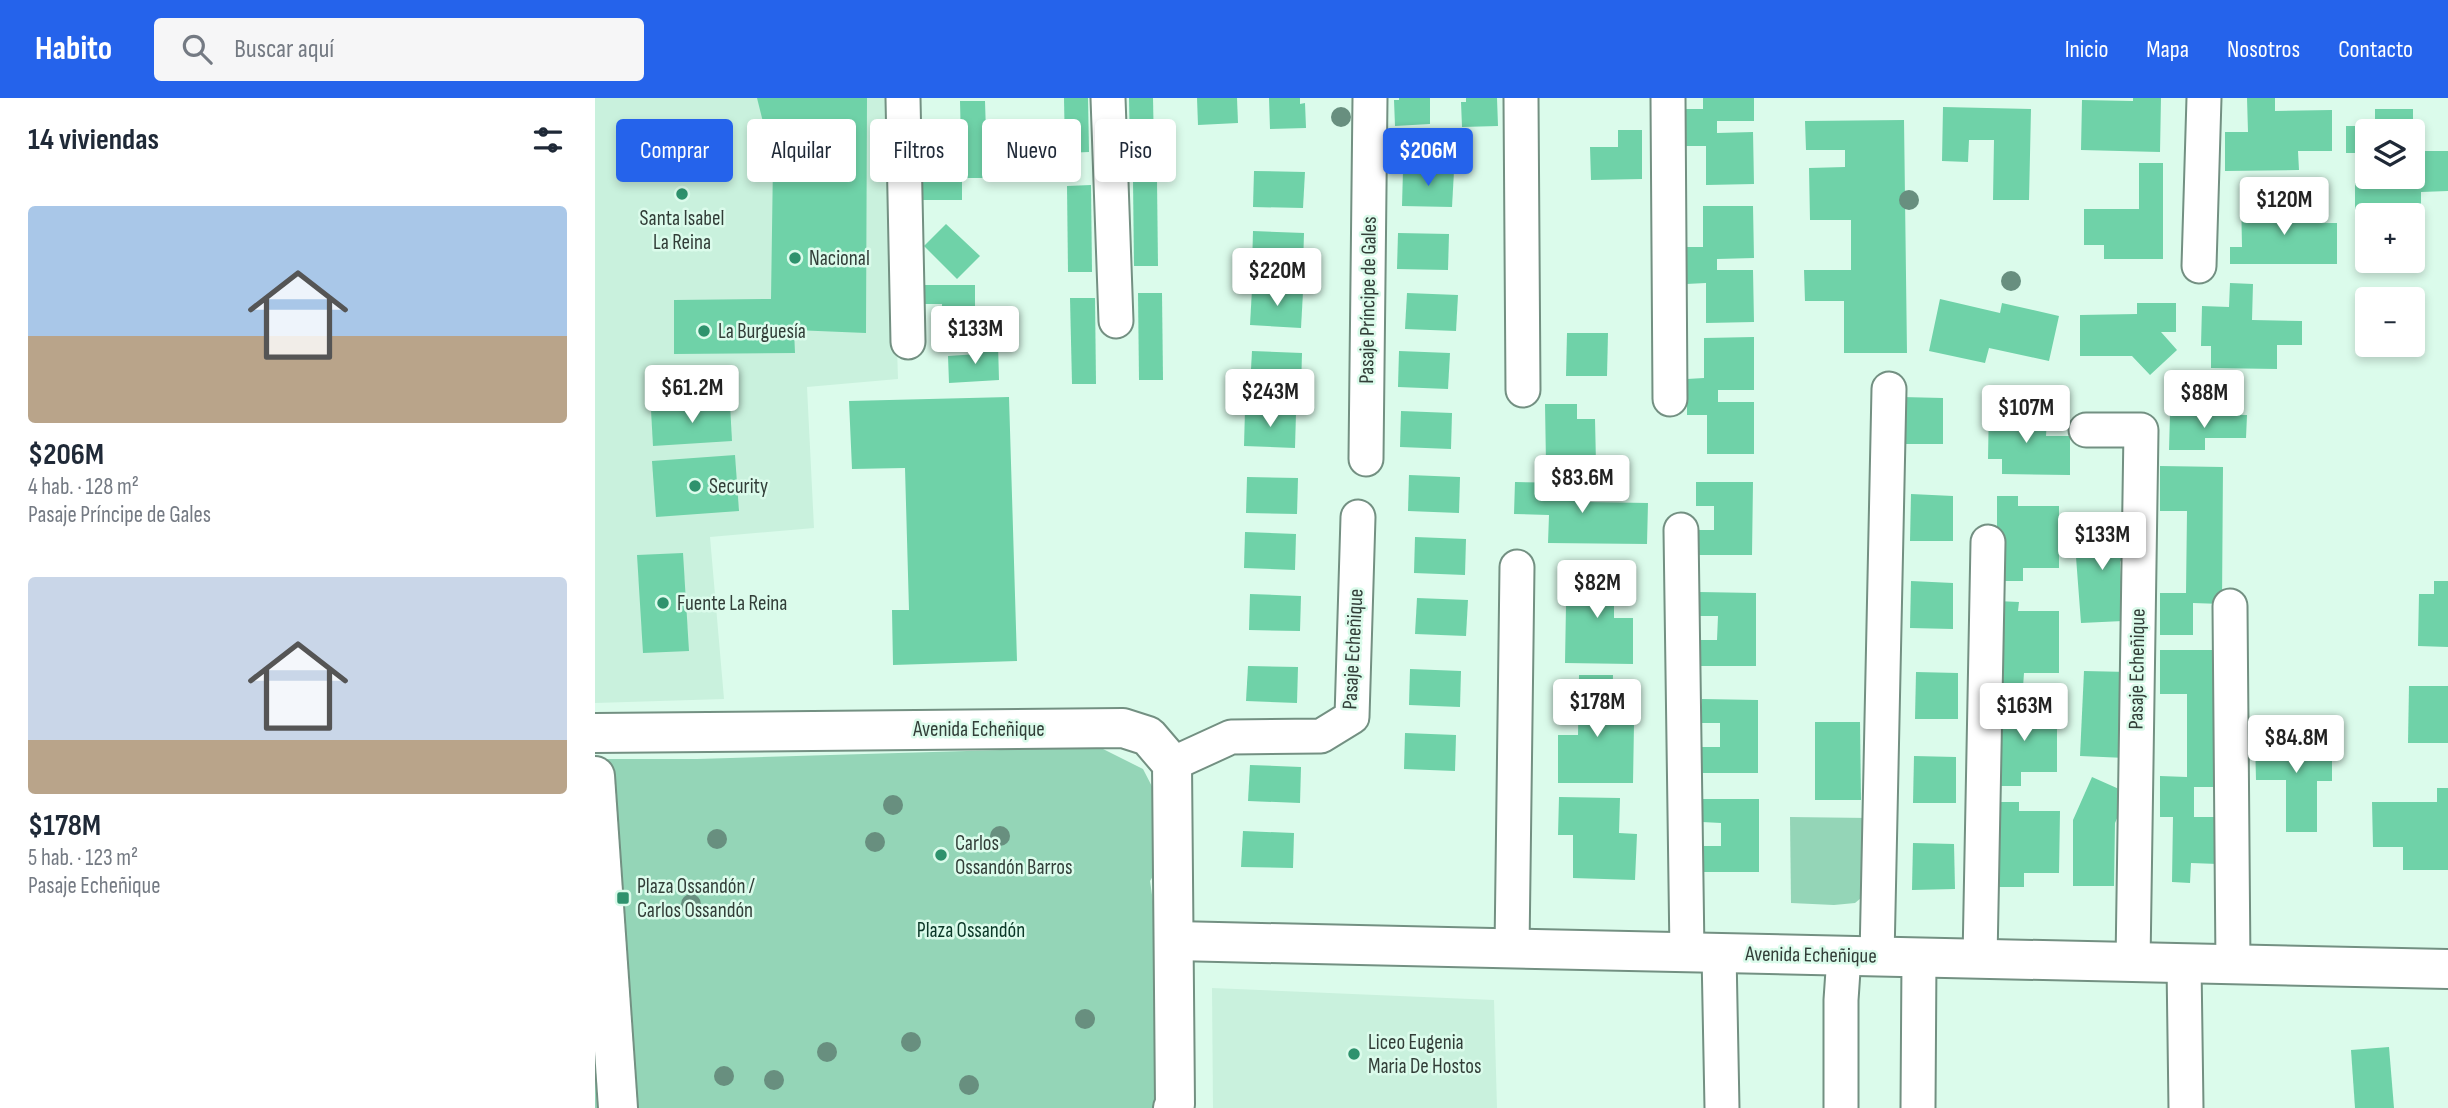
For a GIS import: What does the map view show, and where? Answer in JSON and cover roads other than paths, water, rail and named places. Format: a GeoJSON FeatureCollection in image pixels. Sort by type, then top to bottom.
{"type":"FeatureCollection","features":[{"type":"Feature","properties":{"kind":"street"},"geometry":{"type":"LineString","coordinates":[[903,98],[908,342]]}},
{"type":"Feature","properties":{"kind":"street"},"geometry":{"type":"LineString","coordinates":[[1108,98],[1116,321]]}},
{"type":"Feature","properties":{"kind":"street","name":"Pasaje Príncipe de Gales"},"geometry":{"type":"LineString","coordinates":[[1366,459],[1370,98]]}},
{"type":"Feature","properties":{"kind":"street"},"geometry":{"type":"LineString","coordinates":[[1521,98],[1523,390]]}},
{"type":"Feature","properties":{"kind":"street"},"geometry":{"type":"LineString","coordinates":[[1668,98],[1670,399]]}},
{"type":"Feature","properties":{"kind":"street"},"geometry":{"type":"LineString","coordinates":[[2199,267],[2204,98]]}},
{"type":"Feature","properties":{"kind":"street"},"geometry":{"type":"LineString","coordinates":[[1841,1108],[1841,1000],[1860,956],[1889,389]]}},
{"type":"Feature","properties":{"kind":"street","name":"Pasaje Echeñique"},"geometry":{"type":"LineString","coordinates":[[2086,430],[2141,430],[2133,962]]}},
{"type":"Feature","properties":{"kind":"street","name":"Pasaje Echeñique"},"geometry":{"type":"LineString","coordinates":[[1172,764],[1231,737],[1321,736],[1352,717],[1358,517]]}},
{"type":"Feature","properties":{"kind":"street"},"geometry":{"type":"LineString","coordinates":[[1681,530],[1703,953],[1722,1108]]}},
{"type":"Feature","properties":{"kind":"street"},"geometry":{"type":"LineString","coordinates":[[1980,959],[1988,542]]}},
{"type":"Feature","properties":{"kind":"street"},"geometry":{"type":"LineString","coordinates":[[1513,949],[1517,566]]}},
{"type":"Feature","properties":{"kind":"street"},"geometry":{"type":"LineString","coordinates":[[2230,606],[2233,965]]}},
{"type":"Feature","properties":{"kind":"street","name":"Avenida Echeñique"},"geometry":{"type":"LineString","coordinates":[[595,733],[1123,728],[1148,736],[1172,764]]}},
{"type":"Feature","properties":{"kind":"street"},"geometry":{"type":"LineString","coordinates":[[1172,764],[1175,941],[1173,1108]]}},
{"type":"Feature","properties":{"kind":"street"},"geometry":{"type":"LineString","coordinates":[[595,776],[618,1108]]}},
{"type":"Feature","properties":{"kind":"street","name":"Avenida Echeñique"},"geometry":{"type":"LineString","coordinates":[[1175,941],[2448,969]]}},
{"type":"Feature","properties":{"kind":"street"},"geometry":{"type":"LineString","coordinates":[[1918,1108],[1919,958]]}},
{"type":"Feature","properties":{"kind":"street"},"geometry":{"type":"LineString","coordinates":[[2184,964],[2186,1108]]}},
{"type":"Feature","properties":{"kind":"place","name":"Santa Isabel La Reina"},"geometry":{"type":"Point","coordinates":[682,194]}},
{"type":"Feature","properties":{"kind":"place","name":"Nacional"},"geometry":{"type":"Point","coordinates":[795,258]}},
{"type":"Feature","properties":{"kind":"place","name":"La Burguesía"},"geometry":{"type":"Point","coordinates":[704,331]}},
{"type":"Feature","properties":{"kind":"place","name":"Security"},"geometry":{"type":"Point","coordinates":[695,486]}},
{"type":"Feature","properties":{"kind":"place","name":"Fuente La Reina"},"geometry":{"type":"Point","coordinates":[663,603]}},
{"type":"Feature","properties":{"kind":"place","name":"Carlos Ossandón Barros"},"geometry":{"type":"Point","coordinates":[941,855]}},
{"type":"Feature","properties":{"kind":"place","name":"Plaza Ossandón / Carlos Ossandón"},"geometry":{"type":"Point","coordinates":[623,898]}},
{"type":"Feature","properties":{"kind":"place","name":"Liceo Eugenia Maria De Hostos"},"geometry":{"type":"Point","coordinates":[1354,1054]}},
{"type":"Feature","properties":{"kind":"park label","name":"Plaza Ossandón"},"geometry":{"type":"Point","coordinates":[971,930]}}]}
